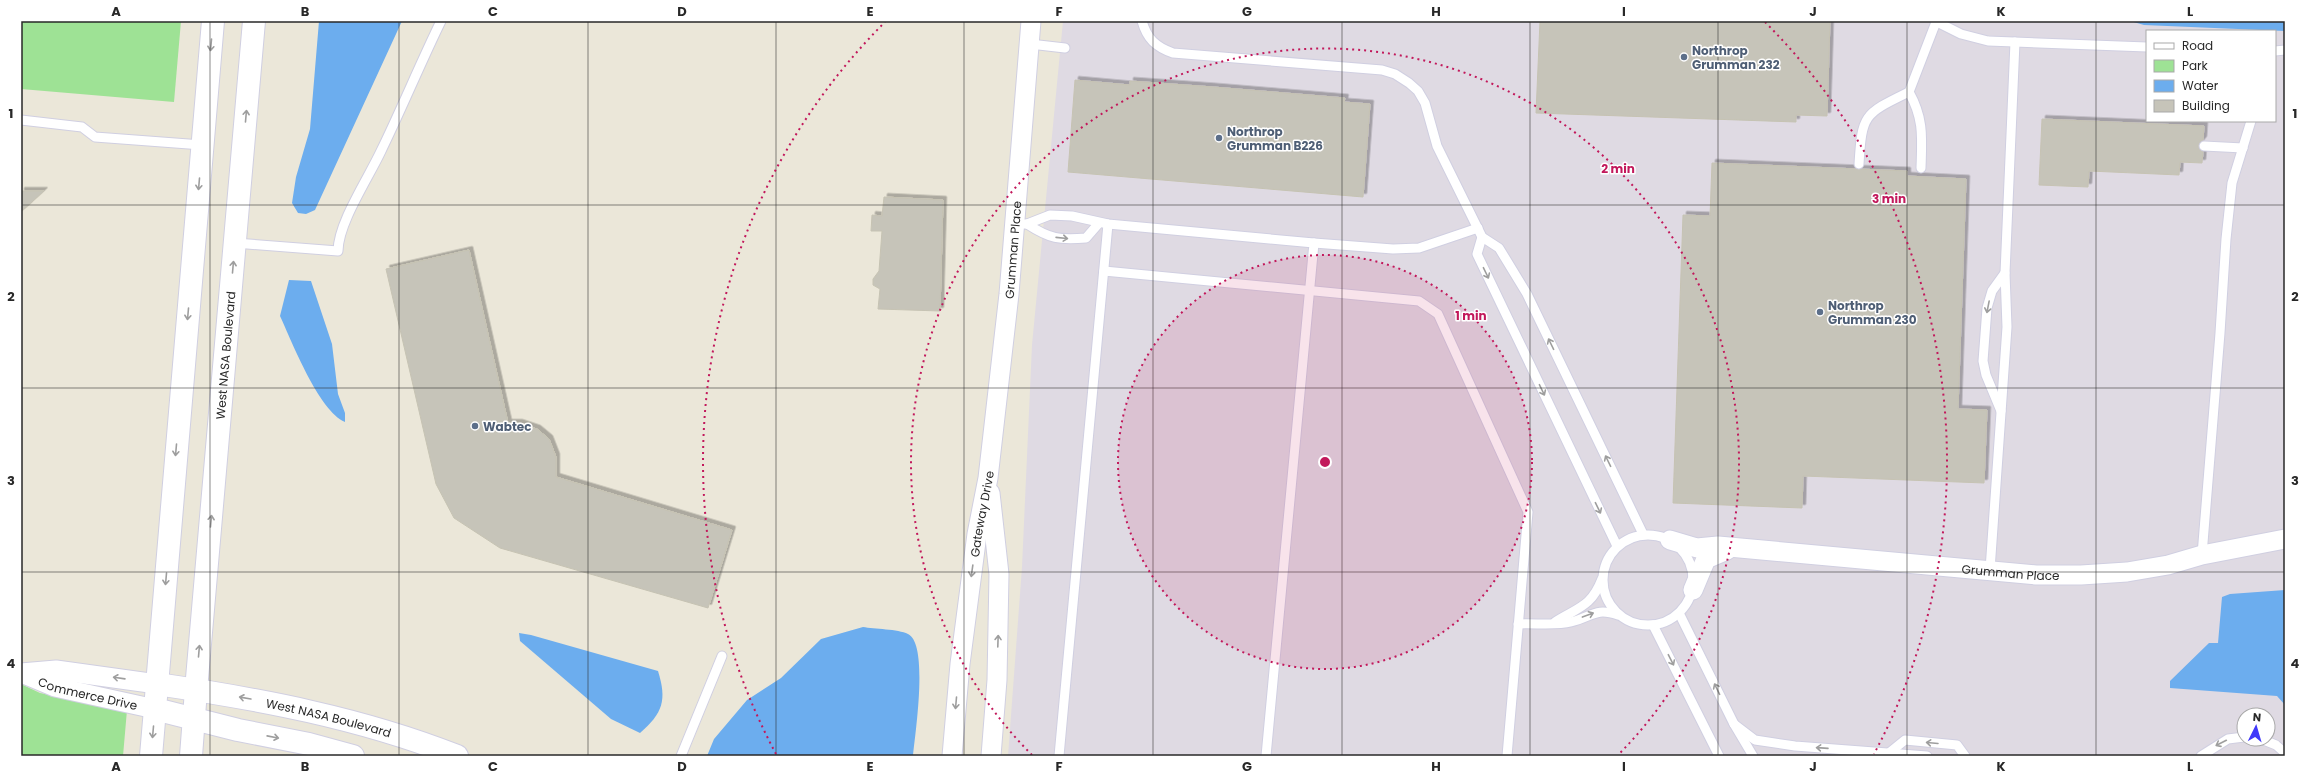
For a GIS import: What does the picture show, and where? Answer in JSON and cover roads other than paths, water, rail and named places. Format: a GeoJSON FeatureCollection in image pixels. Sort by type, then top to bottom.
{"type":"FeatureCollection","features":[{"type":"Feature","properties":{"kind":"main road"},"geometry":{"type":"LineString","coordinates":[[151,756],[212,21]]}},
{"type":"Feature","properties":{"kind":"main road","name":"West NASA Boulevard"},"geometry":{"type":"LineString","coordinates":[[196,690],[254,21]]}},
{"type":"Feature","properties":{"kind":"main road","name":"West NASA Boulevard"},"geometry":{"type":"LineString","coordinates":[[157,684],[289,706],[386,731],[457,756]]}},
{"type":"Feature","properties":{"kind":"main road"},"geometry":{"type":"LineString","coordinates":[[191,756],[196,690]]}},
{"type":"Feature","properties":{"kind":"main road"},"geometry":{"type":"LineString","coordinates":[[155,709],[353,756]]}},
{"type":"Feature","properties":{"kind":"street","name":"Grumman Place"},"geometry":{"type":"LineString","coordinates":[[988,478],[1021,224],[1032,21]]}},
{"type":"Feature","properties":{"kind":"street","name":"Gateway Drive"},"geometry":{"type":"LineString","coordinates":[[952,756],[960,664],[977,534],[988,478]]}},
{"type":"Feature","properties":{"kind":"street","name":"Gateway Drive"},"geometry":{"type":"LineString","coordinates":[[988,478],[999,574],[997,680],[991,756]]}},
{"type":"Feature","properties":{"kind":"street","name":"Grumman Place"},"geometry":{"type":"LineString","coordinates":[[1670,540],[1697,548],[1718,546],[2036,575],[2096,574],[2168,565],[2202,555],[2285,539]]}},
{"type":"Feature","properties":{"kind":"street","name":"Grumman Place"},"geometry":{"type":"LineString","coordinates":[[1693,590],[1706,559],[1734,548]]}},
{"type":"Feature","properties":{"kind":"street","name":"Commerce Drive"},"geometry":{"type":"LineString","coordinates":[[22,673],[56,670],[157,684]]}},
{"type":"Feature","properties":{"kind":"street","name":"Commerce Drive"},"geometry":{"type":"LineString","coordinates":[[22,673],[55,687],[155,709]]}},
{"type":"Feature","properties":{"kind":"lane"},"geometry":{"type":"LineString","coordinates":[[235,243],[338,251],[338,243],[344,225],[382,151],[441,21]]}},
{"type":"Feature","properties":{"kind":"lane"},"geometry":{"type":"LineString","coordinates":[[1142,21],[1145,32],[1152,41],[1160,48],[1173,53],[1382,70],[1395,74],[1418,91],[1425,103],[1438,146],[1482,237],[1499,248],[1527,294],[1643,534]]}},
{"type":"Feature","properties":{"kind":"lane"},"geometry":{"type":"LineString","coordinates":[[1859,164],[1863,124],[1872,112],[1909,92],[1936,21],[1961,34],[1988,41],[2146,47]]}},
{"type":"Feature","properties":{"kind":"lane"},"geometry":{"type":"LineString","coordinates":[[1990,570],[2007,327],[2005,273],[2015,42]]}},
{"type":"Feature","properties":{"kind":"lane"},"geometry":{"type":"LineString","coordinates":[[1030,44],[1065,48]]}},
{"type":"Feature","properties":{"kind":"lane"},"geometry":{"type":"LineString","coordinates":[[1909,92],[1920,112],[1922,126],[1921,168]]}},
{"type":"Feature","properties":{"kind":"lane"},"geometry":{"type":"LineString","coordinates":[[21,120],[82,127],[95,137],[202,145]]}},
{"type":"Feature","properties":{"kind":"lane"},"geometry":{"type":"LineString","coordinates":[[2202,555],[2226,239],[2232,183],[2251,122]]}},
{"type":"Feature","properties":{"kind":"lane"},"geometry":{"type":"LineString","coordinates":[[2204,146],[2243,148]]}},
{"type":"Feature","properties":{"kind":"lane"},"geometry":{"type":"LineString","coordinates":[[1021,224],[1050,215],[1072,216],[1103,224],[1393,249],[1419,248],[1478,228]]}},
{"type":"Feature","properties":{"kind":"lane"},"geometry":{"type":"LineString","coordinates":[[1021,224],[1047,237],[1070,239],[1086,238],[1103,224]]}},
{"type":"Feature","properties":{"kind":"lane"},"geometry":{"type":"LineString","coordinates":[[1059,756],[1104,271],[1103,224]]}},
{"type":"Feature","properties":{"kind":"lane"},"geometry":{"type":"LineString","coordinates":[[1482,237],[1477,254],[1617,546]]}},
{"type":"Feature","properties":{"kind":"lane"},"geometry":{"type":"LineString","coordinates":[[1266,756],[1308,291],[1314,243]]}},
{"type":"Feature","properties":{"kind":"lane"},"geometry":{"type":"LineString","coordinates":[[1104,271],[1419,301],[1438,314],[1528,512],[1507,756]]}},
{"type":"Feature","properties":{"kind":"lane"},"geometry":{"type":"LineString","coordinates":[[2002,414],[1986,375],[1983,361],[1986,308],[1992,291],[2005,273]]}},
{"type":"Feature","properties":{"kind":"lane"},"geometry":{"type":"LineString","coordinates":[[1518,624],[1554,623],[1571,622],[1590,614],[1605,610],[1637,623],[1653,625],[1667,621],[1679,613],[1690,599],[1693,590],[1694,575],[1690,561],[1682,549],[1670,540],[1657,535],[1643,534],[1629,538],[1617,546],[1604,567],[1602,580],[1596,596],[1585,606],[1554,623]]}},
{"type":"Feature","properties":{"kind":"lane"},"geometry":{"type":"LineString","coordinates":[[1602,580],[1605,594],[1611,606],[1622,617]]}},
{"type":"Feature","properties":{"kind":"lane"},"geometry":{"type":"LineString","coordinates":[[1679,613],[1734,724],[1753,756]]}},
{"type":"Feature","properties":{"kind":"lane"},"geometry":{"type":"LineString","coordinates":[[1653,625],[1719,756]]}},
{"type":"Feature","properties":{"kind":"lane"},"geometry":{"type":"LineString","coordinates":[[680,756],[722,656]]}},
{"type":"Feature","properties":{"kind":"lane"},"geometry":{"type":"LineString","coordinates":[[1734,724],[1755,740],[1795,746],[1927,756]]}},
{"type":"Feature","properties":{"kind":"lane"},"geometry":{"type":"LineString","coordinates":[[2201,756],[2228,739],[2236,738]]}},
{"type":"Feature","properties":{"kind":"lane"},"geometry":{"type":"LineString","coordinates":[[1889,753],[1905,740],[1957,745],[1965,756]]}},
{"type":"Feature","properties":{"kind":"lane"},"geometry":{"type":"LineString","coordinates":[[2276,745],[2285,753]]}},
{"type":"Feature","properties":{"kind":"water"},"geometry":{"type":"Polygon","coordinates":[[[319,21],[402,21],[315,210],[306,214],[298,213],[292,203],[296,177],[310,129],[319,21]]]}},
{"type":"Feature","properties":{"kind":"water"},"geometry":{"type":"Polygon","coordinates":[[[2130,21],[2285,21],[2285,31],[2276,30],[2144,25],[2130,21]]]}},
{"type":"Feature","properties":{"kind":"water"},"geometry":{"type":"Polygon","coordinates":[[[289,280],[311,281],[332,344],[338,394],[345,413],[345,422],[335,415],[316,390],[307,375],[280,316],[289,280]]]}},
{"type":"Feature","properties":{"kind":"water"},"geometry":{"type":"Polygon","coordinates":[[[2285,590],[2285,705],[2277,696],[2170,688],[2170,681],[2209,643],[2218,643],[2222,597],[2230,594],[2285,590]]]}},
{"type":"Feature","properties":{"kind":"water"},"geometry":{"type":"Polygon","coordinates":[[[863,627],[904,632],[914,641],[918,654],[919,690],[913,756],[707,756],[714,739],[747,700],[781,678],[821,639],[863,627]]]}},
{"type":"Feature","properties":{"kind":"water"},"geometry":{"type":"Polygon","coordinates":[[[519,633],[531,635],[658,671],[661,681],[662,698],[661,705],[654,719],[640,733],[611,719],[520,641],[519,633]]]}},
{"type":"Feature","properties":{"kind":"place","name":"Northrop Grumman 232"},"geometry":{"type":"Point","coordinates":[1684,57]}},
{"type":"Feature","properties":{"kind":"place","name":"Northrop Grumman B226"},"geometry":{"type":"Point","coordinates":[1219,138]}},
{"type":"Feature","properties":{"kind":"place","name":"Northrop Grumman 230"},"geometry":{"type":"Point","coordinates":[1820,312]}},
{"type":"Feature","properties":{"kind":"place","name":"Wabtec"},"geometry":{"type":"Point","coordinates":[475,426]}}]}
